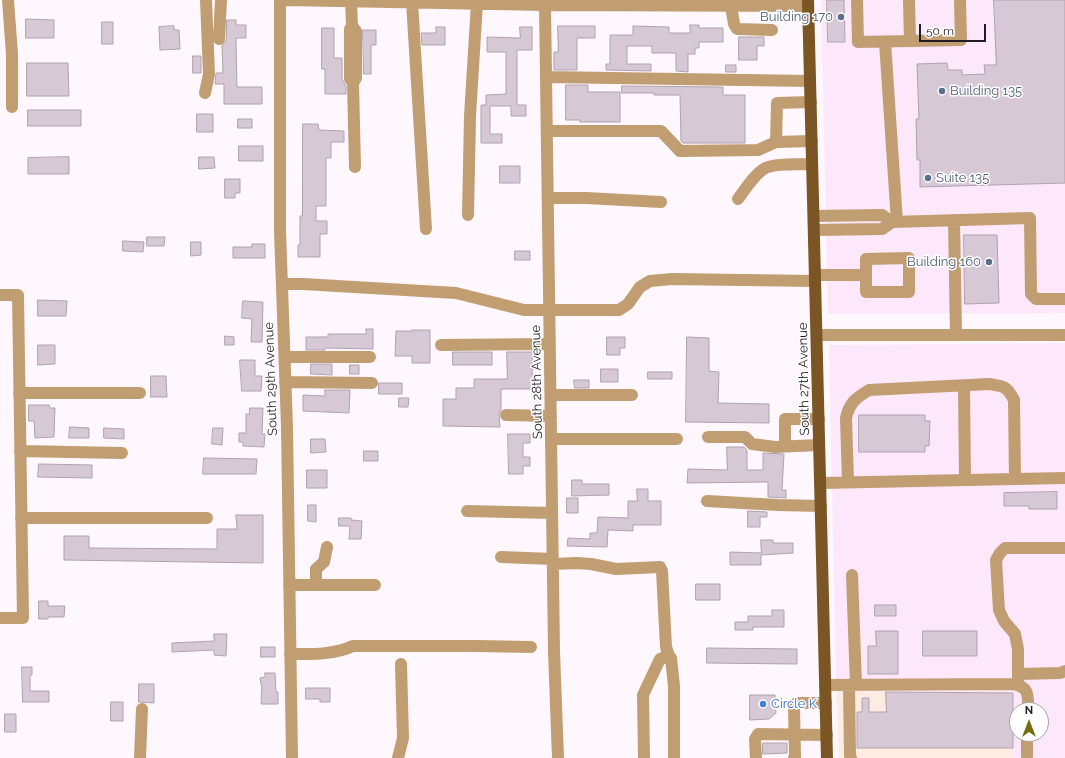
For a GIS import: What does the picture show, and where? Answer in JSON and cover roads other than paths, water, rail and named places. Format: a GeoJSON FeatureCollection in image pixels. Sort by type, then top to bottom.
{"type":"FeatureCollection","features":[{"type":"Feature","properties":{"kind":"main road","name":"South 27th Avenue"},"geometry":{"type":"LineString","coordinates":[[808,3],[827,758]]}},
{"type":"Feature","properties":{"kind":"street"},"geometry":{"type":"LineString","coordinates":[[8,0],[12,54],[12,107]]}},
{"type":"Feature","properties":{"kind":"street"},"geometry":{"type":"LineString","coordinates":[[205,93],[209,74],[206,0]]}},
{"type":"Feature","properties":{"kind":"street"},"geometry":{"type":"LineString","coordinates":[[220,39],[221,0]]}},
{"type":"Feature","properties":{"kind":"street","name":"South 29th Avenue"},"geometry":{"type":"LineString","coordinates":[[280,0],[280,230],[286,382],[292,758]]}},
{"type":"Feature","properties":{"kind":"street"},"geometry":{"type":"LineString","coordinates":[[286,0],[545,5],[731,6],[808,3]]}},
{"type":"Feature","properties":{"kind":"street"},"geometry":{"type":"LineString","coordinates":[[857,0],[858,42],[961,40],[960,0]]}},
{"type":"Feature","properties":{"kind":"street"},"geometry":{"type":"LineString","coordinates":[[909,0],[910,41]]}},
{"type":"Feature","properties":{"kind":"street"},"geometry":{"type":"LineString","coordinates":[[351,1],[352,26],[350,29],[350,79],[353,83],[355,167]]}},
{"type":"Feature","properties":{"kind":"street"},"geometry":{"type":"LineString","coordinates":[[412,2],[426,229]]}},
{"type":"Feature","properties":{"kind":"street"},"geometry":{"type":"LineString","coordinates":[[468,215],[470,116],[478,3]]}},
{"type":"Feature","properties":{"kind":"street","name":"South 28th Avenue"},"geometry":{"type":"LineString","coordinates":[[545,5],[554,651],[558,758]]}},
{"type":"Feature","properties":{"kind":"street"},"geometry":{"type":"LineString","coordinates":[[731,6],[734,24],[737,29],[772,30]]}},
{"type":"Feature","properties":{"kind":"street"},"geometry":{"type":"LineString","coordinates":[[885,42],[895,222]]}},
{"type":"Feature","properties":{"kind":"street"},"geometry":{"type":"LineString","coordinates":[[546,77],[810,81]]}},
{"type":"Feature","properties":{"kind":"street"},"geometry":{"type":"LineString","coordinates":[[776,142],[776,103],[811,102]]}},
{"type":"Feature","properties":{"kind":"street"},"geometry":{"type":"LineString","coordinates":[[547,130],[661,131],[680,151],[758,150],[776,142],[812,141]]}},
{"type":"Feature","properties":{"kind":"street"},"geometry":{"type":"LineString","coordinates":[[738,200],[753,179],[767,167],[812,164]]}},
{"type":"Feature","properties":{"kind":"street"},"geometry":{"type":"LineString","coordinates":[[548,198],[586,198],[661,202]]}},
{"type":"Feature","properties":{"kind":"street"},"geometry":{"type":"LineString","coordinates":[[814,216],[882,215],[895,222]]}},
{"type":"Feature","properties":{"kind":"street"},"geometry":{"type":"LineString","coordinates":[[814,230],[882,229],[895,222],[1030,218],[1031,294],[1036,299],[1065,299]]}},
{"type":"Feature","properties":{"kind":"street"},"geometry":{"type":"LineString","coordinates":[[954,220],[956,334]]}},
{"type":"Feature","properties":{"kind":"street"},"geometry":{"type":"LineString","coordinates":[[909,258],[909,292],[866,292],[866,275],[866,259],[909,258]]}},
{"type":"Feature","properties":{"kind":"street"},"geometry":{"type":"LineString","coordinates":[[282,284],[456,292],[524,310],[619,310],[628,304],[640,287],[650,281],[680,279],[815,278],[866,275]]}},
{"type":"Feature","properties":{"kind":"street"},"geometry":{"type":"LineString","coordinates":[[0,295],[18,296],[23,618],[0,618]]}},
{"type":"Feature","properties":{"kind":"street"},"geometry":{"type":"LineString","coordinates":[[817,335],[1065,334]]}},
{"type":"Feature","properties":{"kind":"street"},"geometry":{"type":"LineString","coordinates":[[441,346],[550,344]]}},
{"type":"Feature","properties":{"kind":"street"},"geometry":{"type":"LineString","coordinates":[[285,357],[370,357]]}},
{"type":"Feature","properties":{"kind":"street"},"geometry":{"type":"LineString","coordinates":[[286,382],[372,383]]}},
{"type":"Feature","properties":{"kind":"street"},"geometry":{"type":"LineString","coordinates":[[848,482],[846,418],[848,409],[858,396],[869,390],[988,384],[1003,386],[1010,392],[1014,400],[1015,479]]}},
{"type":"Feature","properties":{"kind":"street"},"geometry":{"type":"LineString","coordinates":[[964,386],[965,480]]}},
{"type":"Feature","properties":{"kind":"street"},"geometry":{"type":"LineString","coordinates":[[19,393],[140,393]]}},
{"type":"Feature","properties":{"kind":"street"},"geometry":{"type":"LineString","coordinates":[[551,395],[632,395]]}},
{"type":"Feature","properties":{"kind":"street"},"geometry":{"type":"LineString","coordinates":[[506,415],[551,416]]}},
{"type":"Feature","properties":{"kind":"street"},"geometry":{"type":"LineString","coordinates":[[785,446],[785,419],[819,419]]}},
{"type":"Feature","properties":{"kind":"street"},"geometry":{"type":"LineString","coordinates":[[708,437],[745,437],[752,444],[774,447],[819,446]]}},
{"type":"Feature","properties":{"kind":"street"},"geometry":{"type":"LineString","coordinates":[[551,439],[677,438]]}},
{"type":"Feature","properties":{"kind":"street"},"geometry":{"type":"LineString","coordinates":[[20,451],[122,453]]}},
{"type":"Feature","properties":{"kind":"street"},"geometry":{"type":"LineString","coordinates":[[820,483],[1065,478]]}},
{"type":"Feature","properties":{"kind":"street"},"geometry":{"type":"LineString","coordinates":[[707,501],[821,506]]}},
{"type":"Feature","properties":{"kind":"street"},"geometry":{"type":"LineString","coordinates":[[467,511],[552,512]]}},
{"type":"Feature","properties":{"kind":"street"},"geometry":{"type":"LineString","coordinates":[[21,518],[207,518]]}},
{"type":"Feature","properties":{"kind":"street"},"geometry":{"type":"LineString","coordinates":[[316,585],[316,569],[324,562],[327,547]]}},
{"type":"Feature","properties":{"kind":"street"},"geometry":{"type":"LineString","coordinates":[[1028,702],[1028,696],[1018,680],[1018,649],[1015,634],[1004,621],[999,610],[996,560],[1005,548],[1065,548]]}},
{"type":"Feature","properties":{"kind":"street"},"geometry":{"type":"LineString","coordinates":[[501,557],[553,562],[584,563],[616,569],[660,567],[662,571],[666,647],[671,658],[674,686],[674,758]]}},
{"type":"Feature","properties":{"kind":"street"},"geometry":{"type":"LineString","coordinates":[[851,758],[852,575]]}},
{"type":"Feature","properties":{"kind":"street"},"geometry":{"type":"LineString","coordinates":[[289,585],[375,586]]}},
{"type":"Feature","properties":{"kind":"street"},"geometry":{"type":"LineString","coordinates":[[290,654],[323,654],[344,650],[353,646],[531,647]]}},
{"type":"Feature","properties":{"kind":"street"},"geometry":{"type":"LineString","coordinates":[[644,758],[643,695],[660,659],[669,656]]}},
{"type":"Feature","properties":{"kind":"street"},"geometry":{"type":"LineString","coordinates":[[398,758],[403,738],[401,664]]}},
{"type":"Feature","properties":{"kind":"street"},"geometry":{"type":"LineString","coordinates":[[825,686],[1006,684],[1018,680],[1063,673]]}},
{"type":"Feature","properties":{"kind":"street"},"geometry":{"type":"LineString","coordinates":[[794,758],[794,706],[796,703],[826,703]]}},
{"type":"Feature","properties":{"kind":"street"},"geometry":{"type":"LineString","coordinates":[[140,758],[142,709]]}},
{"type":"Feature","properties":{"kind":"street"},"geometry":{"type":"LineString","coordinates":[[756,758],[755,739],[758,734],[826,735]]}},
{"type":"Feature","properties":{"kind":"street"},"geometry":{"type":"LineString","coordinates":[[1027,756],[1028,742]]}},
{"type":"Feature","properties":{"kind":"place","name":"Building 170"},"geometry":{"type":"Point","coordinates":[841,17]}},
{"type":"Feature","properties":{"kind":"place","name":"Building 135"},"geometry":{"type":"Point","coordinates":[942,91]}},
{"type":"Feature","properties":{"kind":"place","name":"Suite 135"},"geometry":{"type":"Point","coordinates":[928,178]}},
{"type":"Feature","properties":{"kind":"place","name":"Building 160"},"geometry":{"type":"Point","coordinates":[989,262]}},
{"type":"Feature","properties":{"kind":"place","name":"Circle K"},"geometry":{"type":"Point","coordinates":[763,704]}}]}
